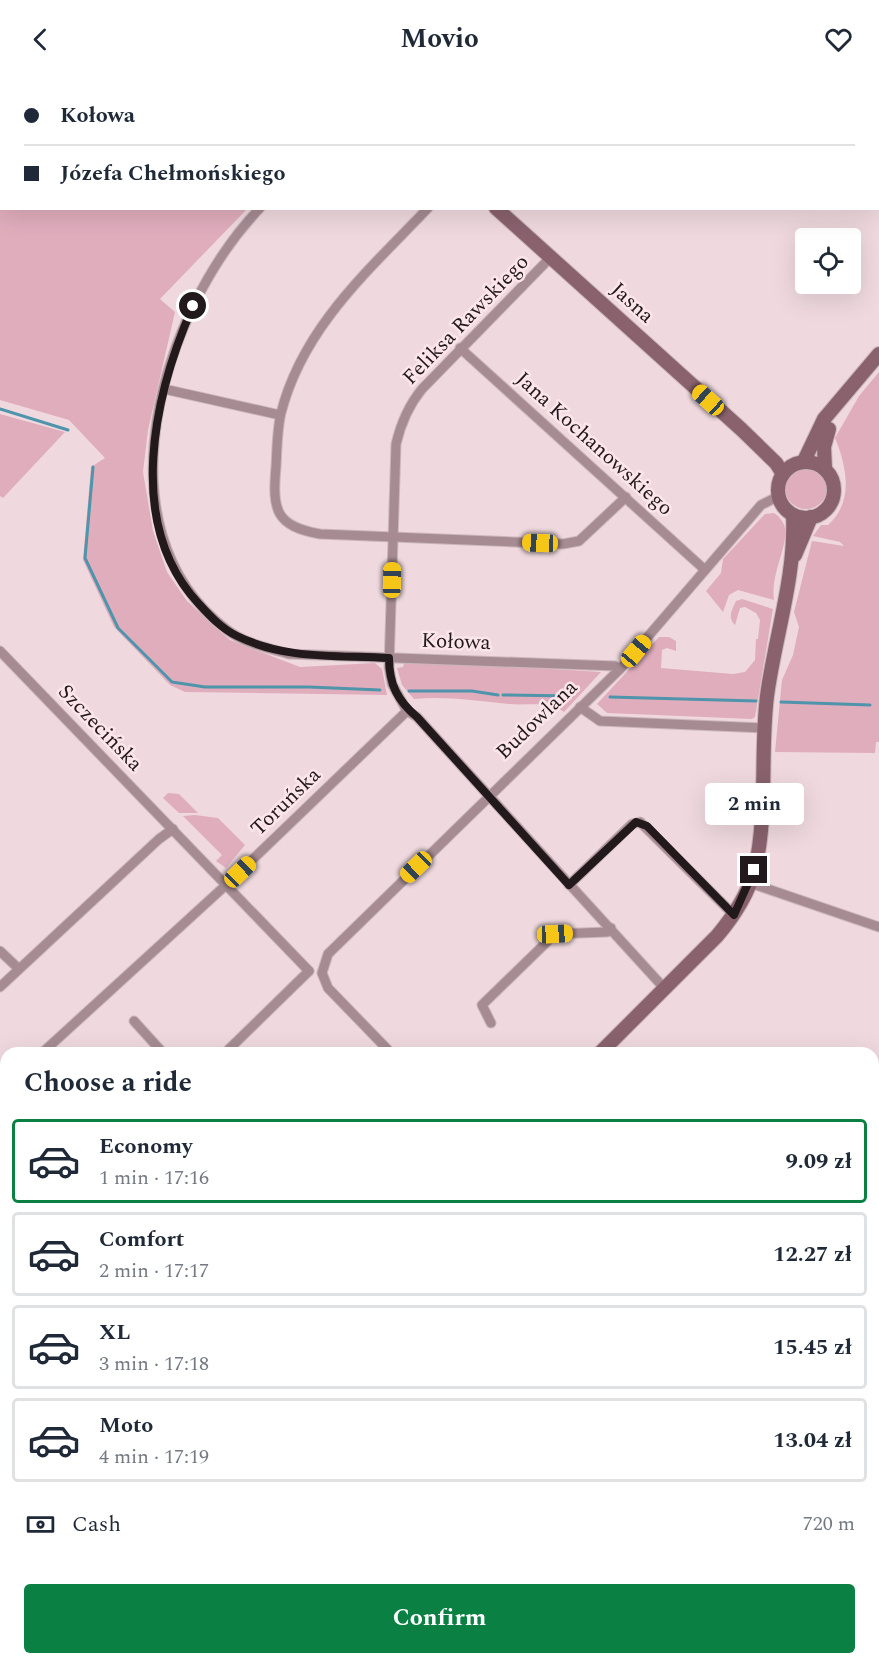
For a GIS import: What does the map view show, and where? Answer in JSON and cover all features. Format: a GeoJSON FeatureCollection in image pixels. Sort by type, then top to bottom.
{"type":"FeatureCollection","features":[{"type":"Feature","properties":{"kind":"street","name":"Kołowa"},"geometry":{"type":"LineString","coordinates":[[258,210],[217,263],[193,306],[173,356],[164,389],[154,450],[153,503],[166,552],[189,594],[226,630],[266,647],[310,656],[615,666],[620,669]]}},
{"type":"Feature","properties":{"kind":"street"},"geometry":{"type":"LineString","coordinates":[[426,210],[319,327],[300,360],[280,415],[275,499],[285,523],[296,529],[320,534],[563,544],[579,542],[626,497]]}},
{"type":"Feature","properties":{"kind":"street","name":"Jasna"},"geometry":{"type":"LineString","coordinates":[[498,210],[741,429],[776,463],[783,474]]}},
{"type":"Feature","properties":{"kind":"street","name":"Feliksa Rawskiego"},"geometry":{"type":"LineString","coordinates":[[389,658],[396,444],[402,423],[415,398],[460,348],[550,258]]}},
{"type":"Feature","properties":{"kind":"street","name":"Jana Kochanowskiego"},"geometry":{"type":"LineString","coordinates":[[460,348],[704,569]]}},
{"type":"Feature","properties":{"kind":"street"},"geometry":{"type":"LineString","coordinates":[[842,400],[825,441],[825,468],[833,482],[832,501],[820,514],[811,518],[793,515],[782,504],[779,496],[783,474],[799,462],[824,419],[879,354]]}},
{"type":"Feature","properties":{"kind":"street"},"geometry":{"type":"LineString","coordinates":[[164,389],[280,415]]}},
{"type":"Feature","properties":{"kind":"street","name":"Jasna"},"geometry":{"type":"LineString","coordinates":[[741,429],[799,462]]}},
{"type":"Feature","properties":{"kind":"street"},"geometry":{"type":"LineString","coordinates":[[799,462],[825,468]]}},
{"type":"Feature","properties":{"kind":"street","name":"Budowlana"},"geometry":{"type":"LineString","coordinates":[[322,970],[333,948],[620,669],[761,505],[779,496]]}},
{"type":"Feature","properties":{"kind":"street"},"geometry":{"type":"LineString","coordinates":[[606,1047],[717,936],[734,915],[750,883],[758,844],[767,695],[791,565],[793,515]]}},
{"type":"Feature","properties":{"kind":"street"},"geometry":{"type":"LineString","coordinates":[[791,565],[811,518]]}},
{"type":"Feature","properties":{"kind":"street","name":"Szczecińska"},"geometry":{"type":"LineString","coordinates":[[0,651],[309,971]]}},
{"type":"Feature","properties":{"kind":"street"},"geometry":{"type":"LineString","coordinates":[[389,658],[392,684],[407,711],[417,717],[665,988]]}},
{"type":"Feature","properties":{"kind":"street"},"geometry":{"type":"LineString","coordinates":[[580,707],[600,721],[764,728]]}},
{"type":"Feature","properties":{"kind":"street","name":"Toruńska"},"geometry":{"type":"LineString","coordinates":[[49,1047],[226,885],[407,711]]}},
{"type":"Feature","properties":{"kind":"street"},"geometry":{"type":"LineString","coordinates":[[569,885],[632,824],[640,822],[734,915]]}},
{"type":"Feature","properties":{"kind":"street"},"geometry":{"type":"LineString","coordinates":[[0,987],[159,839],[173,829]]}},
{"type":"Feature","properties":{"kind":"street"},"geometry":{"type":"LineString","coordinates":[[750,883],[879,927]]}},
{"type":"Feature","properties":{"kind":"street"},"geometry":{"type":"LineString","coordinates":[[490,1023],[482,1005],[555,934],[607,932],[611,928]]}},
{"type":"Feature","properties":{"kind":"street"},"geometry":{"type":"LineString","coordinates":[[0,951],[19,969]]}},
{"type":"Feature","properties":{"kind":"street"},"geometry":{"type":"LineString","coordinates":[[231,1047],[309,971],[322,970],[328,988],[385,1047]]}},
{"type":"Feature","properties":{"kind":"street"},"geometry":{"type":"LineString","coordinates":[[134,1022],[157,1047]]}},
{"type":"Feature","properties":{"kind":"shaded area"},"geometry":{"type":"Polygon","coordinates":[[[0,210],[246,210],[160,299],[175,312],[148,430],[143,472],[153,531],[167,572],[187,601],[230,640],[300,667],[375,663],[382,669],[387,695],[185,692],[170,685],[114,627],[83,560],[91,467],[105,458],[69,420],[0,400],[0,210]]]}},
{"type":"Feature","properties":{"kind":"shaded area"},"geometry":{"type":"Polygon","coordinates":[[[879,372],[879,742],[876,742],[875,753],[775,752],[782,680],[793,655],[799,627],[794,612],[812,541],[844,546],[840,542],[813,536],[821,525],[828,525],[836,516],[845,495],[845,472],[835,438],[859,396],[879,372]]]}},
{"type":"Feature","properties":{"kind":"shaded area"},"geometry":{"type":"Polygon","coordinates":[[[0,414],[65,432],[3,498],[0,496],[0,414]]]}},
{"type":"Feature","properties":{"kind":"shaded area"},"geometry":{"type":"Polygon","coordinates":[[[806,467],[814,468],[821,473],[826,480],[826,496],[821,503],[814,508],[806,509],[798,508],[791,503],[786,496],[785,488],[786,480],[791,473],[798,468],[806,467]]]}},
{"type":"Feature","properties":{"kind":"shaded area"},"geometry":{"type":"Polygon","coordinates":[[[774,513],[784,524],[785,536],[774,581],[774,600],[738,590],[729,595],[723,612],[706,591],[721,573],[723,559],[765,514],[774,513]]]}},
{"type":"Feature","properties":{"kind":"shaded area"},"geometry":{"type":"Polygon","coordinates":[[[742,599],[773,609],[755,717],[752,719],[607,713],[597,704],[659,637],[669,637],[676,641],[676,651],[667,648],[662,650],[661,668],[733,674],[745,672],[755,660],[760,620],[756,613],[745,607],[740,608],[735,625],[731,619],[731,613],[736,601],[742,599]]]}},
{"type":"Feature","properties":{"kind":"shaded area"},"geometry":{"type":"Polygon","coordinates":[[[405,660],[601,672],[564,712],[544,705],[449,698],[414,699],[402,685],[397,668],[403,667],[405,660]]]}},
{"type":"Feature","properties":{"kind":"shaded area"},"geometry":{"type":"Polygon","coordinates":[[[168,793],[179,794],[198,813],[179,813],[163,798],[168,793]]]}},
{"type":"Feature","properties":{"kind":"shaded area"},"geometry":{"type":"Polygon","coordinates":[[[183,816],[218,818],[245,845],[226,868],[216,861],[222,855],[183,816]]]}},
{"type":"Feature","properties":{"kind":"waterway"},"geometry":{"type":"LineString","coordinates":[[0,409],[68,430]]}},
{"type":"Feature","properties":{"kind":"waterway"},"geometry":{"type":"LineString","coordinates":[[93,467],[85,558],[118,628],[172,682],[205,687],[380,690]]}},
{"type":"Feature","properties":{"kind":"waterway"},"geometry":{"type":"LineString","coordinates":[[409,691],[472,691],[498,695]]}},
{"type":"Feature","properties":{"kind":"waterway"},"geometry":{"type":"LineString","coordinates":[[503,695],[572,696]]}},
{"type":"Feature","properties":{"kind":"waterway"},"geometry":{"type":"LineString","coordinates":[[610,697],[756,701]]}},
{"type":"Feature","properties":{"kind":"waterway"},"geometry":{"type":"LineString","coordinates":[[781,702],[870,705]]}},
{"type":"Feature","properties":{"kind":"route"},"geometry":{"type":"LineString","coordinates":[[193,306],[173,356],[164,389],[154,450],[153,478],[153,503],[158,528],[166,552],[189,594],[226,630],[266,647],[289,654],[310,656],[389,658],[392,684],[407,711],[417,717],[569,885],[636,822],[647,826],[734,915],[754,870]]}}]}
